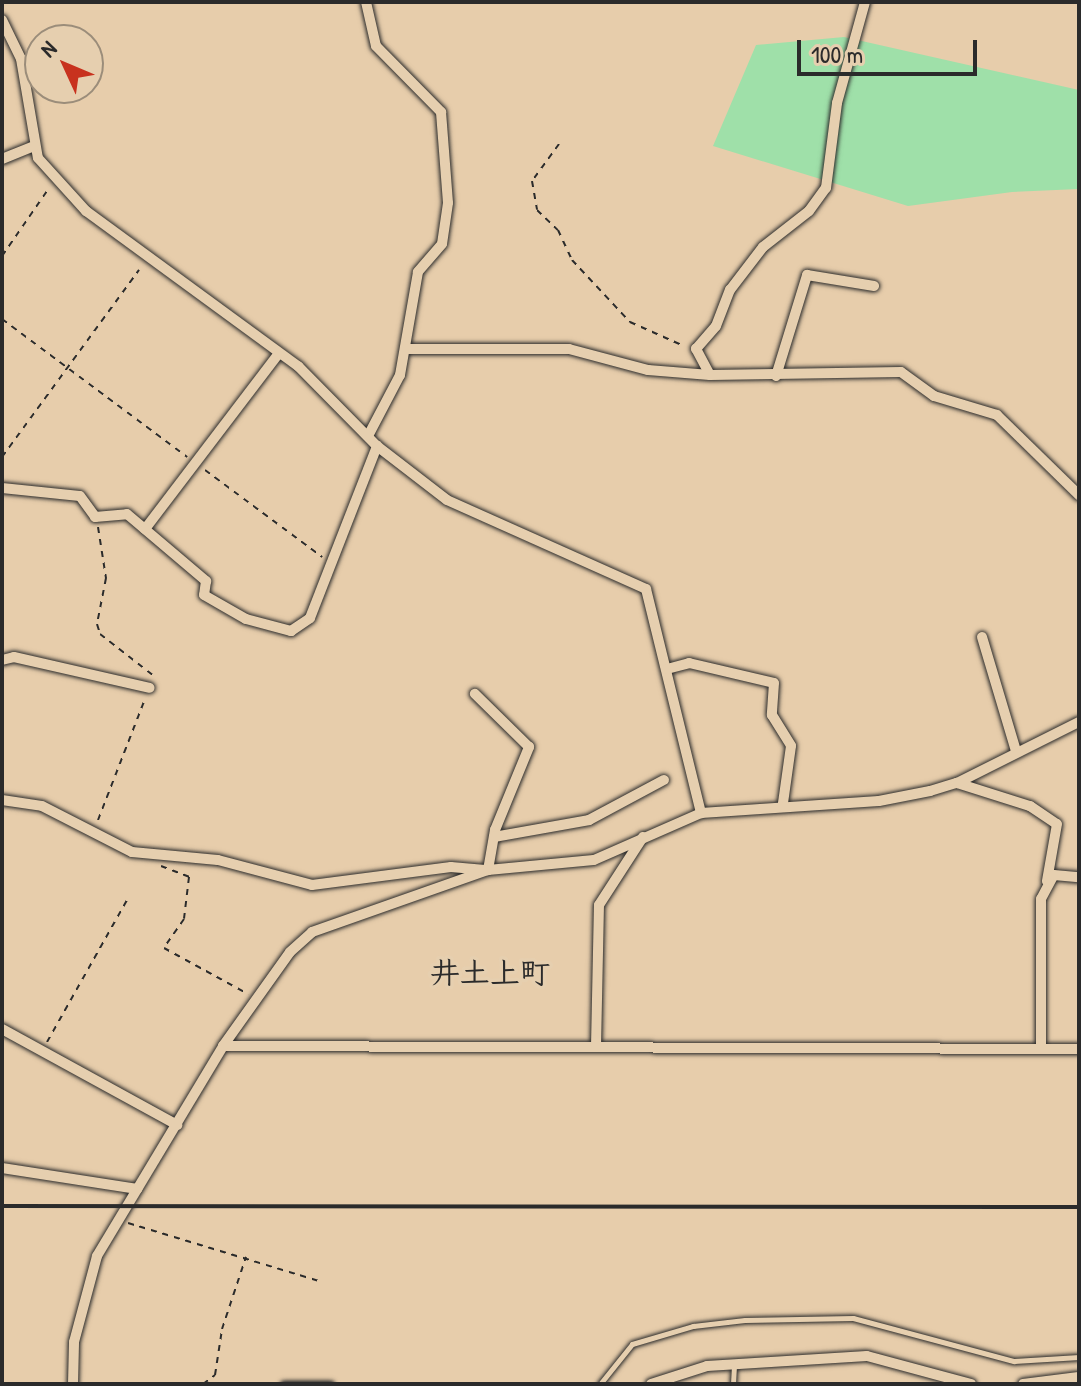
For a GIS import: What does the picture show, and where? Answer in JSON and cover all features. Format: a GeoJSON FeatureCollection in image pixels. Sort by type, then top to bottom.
{"type":"FeatureCollection","features":[{"type":"Feature","properties":{"kind":"street"},"geometry":{"type":"LineString","coordinates":[[366,2],[376,46],[434,100],[446,133],[446,230],[418,272],[408,349],[387,407],[368,436]]}},
{"type":"Feature","properties":{"kind":"street"},"geometry":{"type":"LineString","coordinates":[[710,375],[696,349],[758,254],[821,198],[840,91],[865,2]]}},
{"type":"Feature","properties":{"kind":"street"},"geometry":{"type":"LineString","coordinates":[[2,20],[21,59],[34,146],[54,180],[86,211],[279,353],[377,446],[447,500],[646,589],[701,813]]}},
{"type":"Feature","properties":{"kind":"street"},"geometry":{"type":"LineString","coordinates":[[2,159],[34,146]]}},
{"type":"Feature","properties":{"kind":"street"},"geometry":{"type":"LineString","coordinates":[[776,376],[807,275],[874,286]]}},
{"type":"Feature","properties":{"kind":"street"},"geometry":{"type":"LineString","coordinates":[[408,349],[569,349],[648,370],[710,375],[901,372],[934,396],[997,415],[1074,484],[1079,495]]}},
{"type":"Feature","properties":{"kind":"street"},"geometry":{"type":"LineString","coordinates":[[145,529],[279,353]]}},
{"type":"Feature","properties":{"kind":"street"},"geometry":{"type":"LineString","coordinates":[[2,488],[80,496],[95,517],[127,514],[206,581],[204,595],[246,619],[291,631],[310,618],[377,446]]}},
{"type":"Feature","properties":{"kind":"street"},"geometry":{"type":"LineString","coordinates":[[982,637],[1016,751]]}},
{"type":"Feature","properties":{"kind":"street"},"geometry":{"type":"LineString","coordinates":[[2,660],[14,657],[150,688]]}},
{"type":"Feature","properties":{"kind":"street"},"geometry":{"type":"LineString","coordinates":[[667,669],[689,663],[774,683],[772,715],[791,746],[783,803]]}},
{"type":"Feature","properties":{"kind":"street"},"geometry":{"type":"LineString","coordinates":[[475,694],[529,747],[494,837],[488,870]]}},
{"type":"Feature","properties":{"kind":"street"},"geometry":{"type":"LineString","coordinates":[[2,800],[42,806],[132,852],[218,860],[312,885],[451,867],[488,870],[594,860],[701,813],[783,803],[879,801],[957,783],[1079,722]]}},
{"type":"Feature","properties":{"kind":"street"},"geometry":{"type":"LineString","coordinates":[[494,837],[589,820],[664,780]]}},
{"type":"Feature","properties":{"kind":"street"},"geometry":{"type":"LineString","coordinates":[[957,783],[1030,806],[1057,824],[1041,899],[1041,1049]]}},
{"type":"Feature","properties":{"kind":"street"},"geometry":{"type":"LineString","coordinates":[[596,1047],[599,905],[643,837]]}},
{"type":"Feature","properties":{"kind":"street"},"geometry":{"type":"LineString","coordinates":[[73,1384],[74,1342],[97,1256],[223,1046],[290,952],[312,932],[488,870]]}},
{"type":"Feature","properties":{"kind":"street"},"geometry":{"type":"LineString","coordinates":[[1047,881],[1054,875],[1079,877]]}},
{"type":"Feature","properties":{"kind":"street"},"geometry":{"type":"LineString","coordinates":[[2,1029],[177,1125]]}},
{"type":"Feature","properties":{"kind":"street"},"geometry":{"type":"LineString","coordinates":[[223,1046],[1079,1049]]}},
{"type":"Feature","properties":{"kind":"street"},"geometry":{"type":"LineString","coordinates":[[2,1168],[137,1189]]}},
{"type":"Feature","properties":{"kind":"street"},"geometry":{"type":"LineString","coordinates":[[651,1384],[707,1366],[867,1356],[971,1384]]}},
{"type":"Feature","properties":{"kind":"street"},"geometry":{"type":"LineString","coordinates":[[1023,1384],[1079,1377]]}},
{"type":"Feature","properties":{"kind":"lane"},"geometry":{"type":"LineString","coordinates":[[600,1384],[632,1344],[693,1326],[745,1320],[853,1318],[1014,1361],[1079,1357]]}},
{"type":"Feature","properties":{"kind":"lane"},"geometry":{"type":"LineString","coordinates":[[733,1384],[734,1364]]}},
{"type":"Feature","properties":{"kind":"lane"},"geometry":{"type":"LineString","coordinates":[[283,1384],[331,1384]]}},
{"type":"Feature","properties":{"kind":"path"},"geometry":{"type":"LineString","coordinates":[[559,144],[532,181],[537,210],[558,230],[572,260],[630,322],[667,342],[696,349]]}},
{"type":"Feature","properties":{"kind":"path"},"geometry":{"type":"LineString","coordinates":[[2,256],[54,180]]}},
{"type":"Feature","properties":{"kind":"path"},"geometry":{"type":"LineString","coordinates":[[2,457],[139,270]]}},
{"type":"Feature","properties":{"kind":"path"},"geometry":{"type":"LineString","coordinates":[[2,319],[192,461]]}},
{"type":"Feature","properties":{"kind":"path"},"geometry":{"type":"LineString","coordinates":[[205,470],[329,563]]}},
{"type":"Feature","properties":{"kind":"path"},"geometry":{"type":"LineString","coordinates":[[161,866],[189,877],[184,919],[164,948],[256,998]]}},
{"type":"Feature","properties":{"kind":"path"},"geometry":{"type":"LineString","coordinates":[[42,1050],[128,898]]}},
{"type":"Feature","properties":{"kind":"path"},"geometry":{"type":"LineString","coordinates":[[119,1220],[187,1245],[246,1257],[322,1282]]}},
{"type":"Feature","properties":{"kind":"path"},"geometry":{"type":"LineString","coordinates":[[203,1384],[215,1375],[222,1329],[246,1257]]}},
{"type":"Feature","properties":{"kind":"green space"},"geometry":{"type":"Polygon","coordinates":[[[844,37],[1079,90],[1079,189],[1012,192],[908,206],[713,146],[756,45],[844,37]]]}},
{"type":"Feature","properties":{"kind":"railway"},"geometry":{"type":"LineString","coordinates":[[2,1206],[1079,1207]]}},
{"type":"Feature","properties":{"kind":"district","name":"井土上町"},"geometry":{"type":"Point","coordinates":[490,972]}}]}
